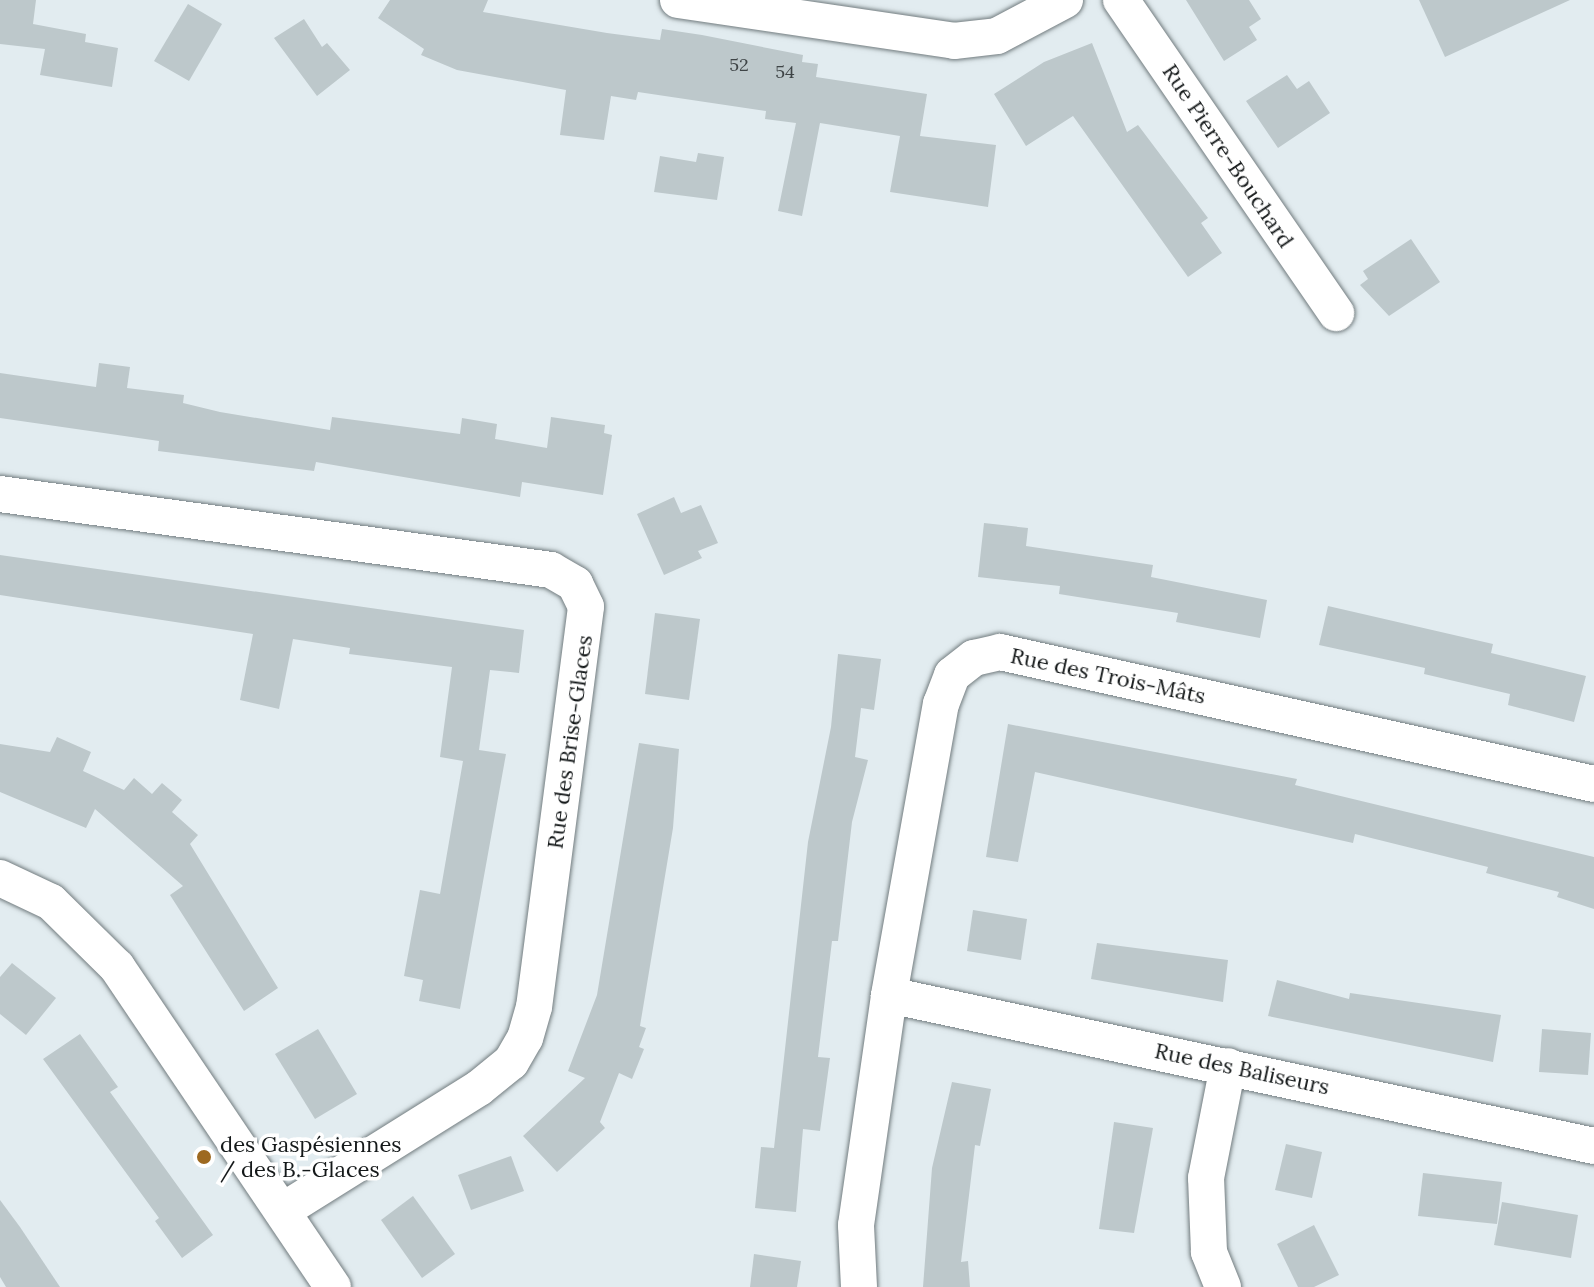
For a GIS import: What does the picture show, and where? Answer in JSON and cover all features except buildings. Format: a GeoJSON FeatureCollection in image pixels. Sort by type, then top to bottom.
{"type":"FeatureCollection","features":[{"type":"Feature","properties":{"kind":"street"},"geometry":{"type":"LineString","coordinates":[[678,0],[755,6],[954,41],[997,36],[1065,0]]}},
{"type":"Feature","properties":{"kind":"street","name":"Rue Pierre-Bouchard"},"geometry":{"type":"LineString","coordinates":[[1121,0],[1336,313]]}},
{"type":"Feature","properties":{"kind":"street","name":"Rue des Brise-Glaces"},"geometry":{"type":"LineString","coordinates":[[0,494],[551,570],[575,584],[586,607],[536,992],[525,1038],[511,1062],[479,1088],[282,1211]]}},
{"type":"Feature","properties":{"kind":"street","name":"Rue des Trois-Mâts"},"geometry":{"type":"LineString","coordinates":[[859,1287],[856,1225],[889,995],[941,704],[952,675],[974,658],[1000,652],[1594,784]]}},
{"type":"Feature","properties":{"kind":"street"},"geometry":{"type":"LineString","coordinates":[[0,878],[51,902],[117,967],[333,1287]]}},
{"type":"Feature","properties":{"kind":"street","name":"Rue des Baliseurs"},"geometry":{"type":"LineString","coordinates":[[889,995],[1594,1146]]}},
{"type":"Feature","properties":{"kind":"street"},"geometry":{"type":"LineString","coordinates":[[1223,1287],[1209,1252],[1206,1178],[1228,1066]]}},
{"type":"Feature","properties":{"kind":"place","name":"des Gaspésiennes / des B.-Glaces"},"geometry":{"type":"Point","coordinates":[204,1157]}}]}
